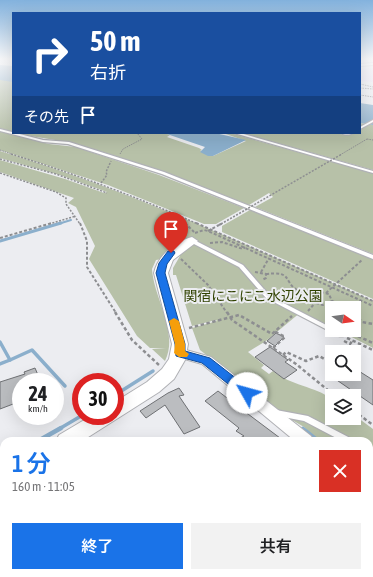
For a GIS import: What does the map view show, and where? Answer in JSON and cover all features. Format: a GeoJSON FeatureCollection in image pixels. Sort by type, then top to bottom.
{"type":"FeatureCollection","features":[{"type":"Feature","properties":{"kind":"street"},"geometry":{"type":"LineString","coordinates":[[124,405],[153,387],[168,374],[178,360],[180,344],[161,273],[163,263],[168,256],[198,238]]}},
{"type":"Feature","properties":{"kind":"street"},"geometry":{"type":"LineString","coordinates":[[179,353],[206,360],[301,437]]}},
{"type":"Feature","properties":{"kind":"street"},"geometry":{"type":"LineString","coordinates":[[73,437],[92,425]]}},
{"type":"Feature","properties":{"kind":"lane"},"geometry":{"type":"LineString","coordinates":[[361,127],[373,121]]}},
{"type":"Feature","properties":{"kind":"lane"},"geometry":{"type":"LineString","coordinates":[[0,130],[12,133]]}},
{"type":"Feature","properties":{"kind":"lane"},"geometry":{"type":"LineString","coordinates":[[16,134],[43,141],[68,143],[163,173],[371,256]]}},
{"type":"Feature","properties":{"kind":"lane"},"geometry":{"type":"LineString","coordinates":[[240,134],[373,172]]}},
{"type":"Feature","properties":{"kind":"lane"},"geometry":{"type":"LineString","coordinates":[[198,238],[241,266],[268,297],[325,328]]}},
{"type":"Feature","properties":{"kind":"lane"},"geometry":{"type":"LineString","coordinates":[[272,412],[305,418],[341,437]]}},
{"type":"Feature","properties":{"kind":"path"},"geometry":{"type":"LineString","coordinates":[[361,88],[373,88]]}},
{"type":"Feature","properties":{"kind":"path"},"geometry":{"type":"LineString","coordinates":[[361,95],[373,97]]}},
{"type":"Feature","properties":{"kind":"path"},"geometry":{"type":"LineString","coordinates":[[101,183],[107,175],[106,172],[111,161],[121,154],[123,149],[142,139],[138,134]]}},
{"type":"Feature","properties":{"kind":"path"},"geometry":{"type":"LineString","coordinates":[[198,238],[204,230],[208,231],[212,229],[368,139],[373,139]]}},
{"type":"Feature","properties":{"kind":"path"},"geometry":{"type":"LineString","coordinates":[[0,150],[101,183],[176,213],[373,301]]}},
{"type":"Feature","properties":{"kind":"path"},"geometry":{"type":"LineString","coordinates":[[0,159],[56,174],[107,193]]}},
{"type":"Feature","properties":{"kind":"path"},"geometry":{"type":"LineString","coordinates":[[0,173],[61,194],[66,198],[66,204],[72,209],[76,216],[88,244],[85,261],[87,267],[132,340],[168,374]]}},
{"type":"Feature","properties":{"kind":"path"},"geometry":{"type":"LineString","coordinates":[[176,213],[173,214],[198,238],[210,242],[216,246]]}},
{"type":"Feature","properties":{"kind":"path"},"geometry":{"type":"LineString","coordinates":[[0,238],[76,216]]}},
{"type":"Feature","properties":{"kind":"path"},"geometry":{"type":"LineString","coordinates":[[208,231],[373,306]]}},
{"type":"Feature","properties":{"kind":"path"},"geometry":{"type":"LineString","coordinates":[[210,242],[217,241],[243,249],[245,247]]}},
{"type":"Feature","properties":{"kind":"path"},"geometry":{"type":"LineString","coordinates":[[179,256],[182,262],[208,285],[230,317],[326,389]]}},
{"type":"Feature","properties":{"kind":"path"},"geometry":{"type":"LineString","coordinates":[[326,293],[335,284],[371,256]]}},
{"type":"Feature","properties":{"kind":"path"},"geometry":{"type":"LineString","coordinates":[[261,272],[269,258]]}},
{"type":"Feature","properties":{"kind":"path"},"geometry":{"type":"LineString","coordinates":[[251,266],[265,284]]}},
{"type":"Feature","properties":{"kind":"path"},"geometry":{"type":"LineString","coordinates":[[255,272],[266,274],[283,274],[290,280],[296,290],[309,295],[310,299],[315,303],[325,304]]}},
{"type":"Feature","properties":{"kind":"path"},"geometry":{"type":"LineString","coordinates":[[262,280],[266,278],[266,274]]}},
{"type":"Feature","properties":{"kind":"path"},"geometry":{"type":"LineString","coordinates":[[309,295],[316,291],[326,293],[331,297],[332,301]]}},
{"type":"Feature","properties":{"kind":"path"},"geometry":{"type":"LineString","coordinates":[[308,311],[315,303]]}},
{"type":"Feature","properties":{"kind":"path"},"geometry":{"type":"LineString","coordinates":[[302,308],[314,314]]}},
{"type":"Feature","properties":{"kind":"path"},"geometry":{"type":"LineString","coordinates":[[189,328],[239,315],[272,334],[293,315]]}},
{"type":"Feature","properties":{"kind":"path"},"geometry":{"type":"LineString","coordinates":[[361,321],[373,324]]}},
{"type":"Feature","properties":{"kind":"path"},"geometry":{"type":"LineString","coordinates":[[273,348],[285,337],[274,331]]}},
{"type":"Feature","properties":{"kind":"path"},"geometry":{"type":"LineString","coordinates":[[340,337],[350,344],[353,340]]}},
{"type":"Feature","properties":{"kind":"path"},"geometry":{"type":"LineString","coordinates":[[342,337],[353,340],[373,350]]}},
{"type":"Feature","properties":{"kind":"path"},"geometry":{"type":"LineString","coordinates":[[359,337],[373,343]]}},
{"type":"Feature","properties":{"kind":"path"},"geometry":{"type":"LineString","coordinates":[[282,355],[286,352],[306,361],[314,360],[319,356],[325,359]]}},
{"type":"Feature","properties":{"kind":"path"},"geometry":{"type":"LineString","coordinates":[[361,416],[373,425]]}},
{"type":"Feature","properties":{"kind":"green space"},"geometry":{"type":"Polygon","coordinates":[[[0,86],[12,86],[12,132],[0,128],[0,86]]]}},
{"type":"Feature","properties":{"kind":"green space"},"geometry":{"type":"Polygon","coordinates":[[[361,123],[373,125],[373,170],[246,134],[340,134],[361,134],[361,123]]]}},
{"type":"Feature","properties":{"kind":"green space"},"geometry":{"type":"Polygon","coordinates":[[[0,131],[49,144],[76,147],[159,175],[244,208],[216,224],[204,224],[108,185],[0,150],[0,131]]]}},
{"type":"Feature","properties":{"kind":"green space"},"geometry":{"type":"Polygon","coordinates":[[[22,134],[167,134],[170,135],[167,137],[199,148],[202,150],[200,151],[213,156],[246,141],[226,134],[234,134],[373,173],[373,254],[255,207],[273,197],[269,193],[249,205],[165,173],[101,152],[72,143],[22,134]]]}},
{"type":"Feature","properties":{"kind":"green space","name":"関宿にこにこ水辺公園"},"geometry":{"type":"Polygon","coordinates":[[[0,151],[48,166],[143,201],[373,301],[373,348],[352,337],[361,337],[361,301],[325,301],[325,324],[301,312],[266,341],[248,352],[264,365],[261,368],[269,374],[273,371],[288,380],[325,395],[325,425],[361,425],[361,420],[373,429],[373,437],[347,437],[304,415],[276,410],[200,350],[192,328],[217,321],[192,326],[176,275],[173,275],[173,268],[180,256],[156,260],[152,269],[157,292],[168,327],[169,350],[165,361],[152,349],[166,348],[150,348],[137,336],[89,259],[95,246],[76,207],[68,203],[74,198],[0,172],[0,160],[65,179],[104,193],[107,192],[60,175],[0,158],[0,151]]]}},
{"type":"Feature","properties":{"kind":"green space"},"geometry":{"type":"Polygon","coordinates":[[[250,210],[373,259],[373,299],[222,232],[222,226],[250,210]]]}},
{"type":"Feature","properties":{"kind":"green space"},"geometry":{"type":"Polygon","coordinates":[[[287,417],[303,420],[335,437],[315,437],[304,427],[287,417]]]}},
{"type":"Feature","properties":{"kind":"water"},"geometry":{"type":"Polygon","coordinates":[[[361,103],[373,105],[373,125],[361,123],[361,103]]]}},
{"type":"Feature","properties":{"kind":"water"},"geometry":{"type":"Polygon","coordinates":[[[167,134],[219,134],[246,140],[213,156],[208,156],[200,152],[205,147],[167,134]]]}},
{"type":"Feature","properties":{"kind":"building"},"geometry":{"type":"Polygon","coordinates":[[[276,333],[284,337],[275,346],[267,341],[276,333]]]}},
{"type":"Feature","properties":{"kind":"building"},"geometry":{"type":"Polygon","coordinates":[[[270,347],[288,360],[285,362],[297,370],[284,379],[255,357],[270,347]]]}},
{"type":"Feature","properties":{"kind":"building"},"geometry":{"type":"Polygon","coordinates":[[[35,368],[37,373],[24,373],[35,368]]]}},
{"type":"Feature","properties":{"kind":"building"},"geometry":{"type":"Polygon","coordinates":[[[361,372],[373,380],[373,405],[361,397],[361,389],[350,389],[338,381],[361,381],[361,372]]]}},
{"type":"Feature","properties":{"kind":"building"},"geometry":{"type":"Polygon","coordinates":[[[12,378],[12,404],[0,409],[0,382],[12,378]]]}},
{"type":"Feature","properties":{"kind":"building"},"geometry":{"type":"Polygon","coordinates":[[[179,388],[184,395],[179,396],[200,427],[184,434],[165,405],[146,418],[140,411],[168,393],[179,388]]]}},
{"type":"Feature","properties":{"kind":"building"},"geometry":{"type":"Polygon","coordinates":[[[218,391],[279,437],[242,437],[244,436],[236,431],[239,428],[205,401],[218,391]]]}},
{"type":"Feature","properties":{"kind":"waterway"},"geometry":{"type":"LineString","coordinates":[[58,224],[71,220]]}},
{"type":"Feature","properties":{"kind":"waterway"},"geometry":{"type":"LineString","coordinates":[[0,241],[61,223]]}},
{"type":"Feature","properties":{"kind":"waterway"},"geometry":{"type":"LineString","coordinates":[[0,342],[10,360]]}},
{"type":"Feature","properties":{"kind":"waterway"},"geometry":{"type":"LineString","coordinates":[[10,360],[32,350],[65,386]]}},
{"type":"Feature","properties":{"kind":"waterway"},"geometry":{"type":"LineString","coordinates":[[0,364],[10,360]]}},
{"type":"Feature","properties":{"kind":"waterway"},"geometry":{"type":"LineString","coordinates":[[124,389],[153,371]]}},
{"type":"Feature","properties":{"kind":"waterway"},"geometry":{"type":"LineString","coordinates":[[59,429],[72,421]]}},
{"type":"Feature","properties":{"kind":"waterway"},"geometry":{"type":"LineString","coordinates":[[45,437],[61,428]]}},
{"type":"Feature","properties":{"kind":"waterway"},"geometry":{"type":"LineString","coordinates":[[303,429],[313,437]]}},
{"type":"Feature","properties":{"kind":"slow traffic"},"geometry":{"type":"LineString","coordinates":[[174,321],[180,344],[179,353],[183,354]]}},
{"type":"Feature","properties":{"kind":"route"},"geometry":{"type":"LineString","coordinates":[[171,253],[163,263],[161,273],[180,344],[179,353],[206,360],[247,393]]}}]}
